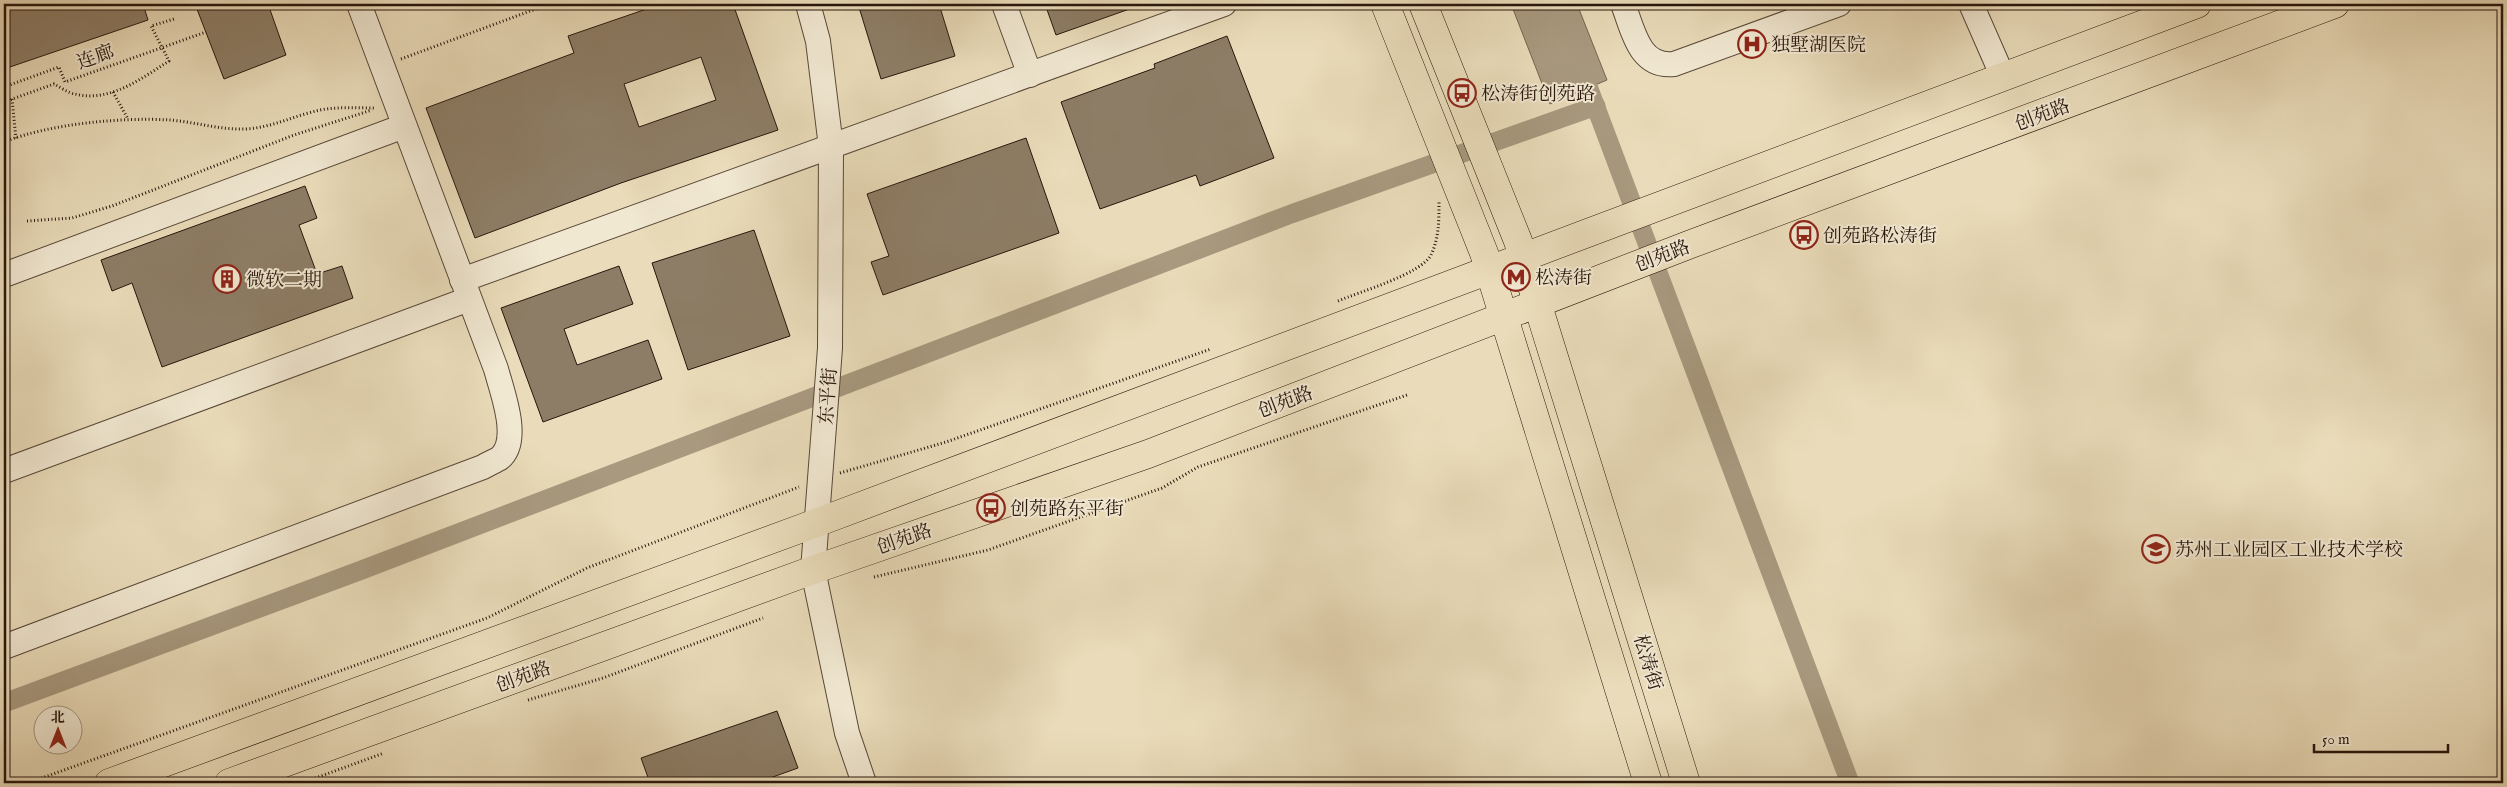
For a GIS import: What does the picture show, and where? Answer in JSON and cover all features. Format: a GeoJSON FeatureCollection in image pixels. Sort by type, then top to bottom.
{"type":"FeatureCollection","features":[{"type":"Feature","properties":{"kind":"main road","name":"松涛街"},"geometry":{"type":"LineString","coordinates":[[1385,4],[1490,271],[1648,783]]}},
{"type":"Feature","properties":{"kind":"main road","name":"松涛街"},"geometry":{"type":"LineString","coordinates":[[1423,4],[1524,259],[1686,783]]}},
{"type":"Feature","properties":{"kind":"main road"},"geometry":{"type":"LineString","coordinates":[[110,783],[816,523],[1524,259],[2197,4]]}},
{"type":"Feature","properties":{"kind":"main road","name":"创苑路"},"geometry":{"type":"LineString","coordinates":[[229,783],[813,570],[1148,454],[1691,244],[2335,4]]}},
{"type":"Feature","properties":{"kind":"street"},"geometry":{"type":"LineString","coordinates":[[4,647],[483,467],[500,458],[509,446],[508,416],[496,369],[359,4]]}},
{"type":"Feature","properties":{"kind":"street","name":"东平街"},"geometry":{"type":"LineString","coordinates":[[808,4],[818,41],[832,147],[830,348],[813,570],[847,732],[864,783]]}},
{"type":"Feature","properties":{"kind":"street"},"geometry":{"type":"LineString","coordinates":[[1004,4],[1030,75]]}},
{"type":"Feature","properties":{"kind":"street"},"geometry":{"type":"LineString","coordinates":[[4,471],[832,147],[1224,4]]}},
{"type":"Feature","properties":{"kind":"street"},"geometry":{"type":"LineString","coordinates":[[1623,4],[1642,50],[1650,60],[1663,65],[1674,64],[1839,4]]}},
{"type":"Feature","properties":{"kind":"street"},"geometry":{"type":"LineString","coordinates":[[1973,9],[2003,77]]}},
{"type":"Feature","properties":{"kind":"street"},"geometry":{"type":"LineString","coordinates":[[4,275],[404,126]]}},
{"type":"Feature","properties":{"kind":"path"},"geometry":{"type":"LineString","coordinates":[[382,66],[549,4]]}},
{"type":"Feature","properties":{"kind":"path"},"geometry":{"type":"LineString","coordinates":[[4,102],[54,84],[74,94],[90,96],[113,92],[132,85],[169,61],[151,26],[174,19]]}},
{"type":"Feature","properties":{"kind":"path","name":"连廊"},"geometry":{"type":"LineString","coordinates":[[4,87],[59,67],[65,82],[206,32]]}},
{"type":"Feature","properties":{"kind":"path"},"geometry":{"type":"LineString","coordinates":[[113,92],[128,119]]}},
{"type":"Feature","properties":{"kind":"path"},"geometry":{"type":"LineString","coordinates":[[12,99],[16,139]]}},
{"type":"Feature","properties":{"kind":"path"},"geometry":{"type":"LineString","coordinates":[[4,142],[66,127],[128,119],[169,120],[226,129],[247,129],[283,122],[313,111],[376,108],[294,135],[112,206],[72,218],[27,221]]}},
{"type":"Feature","properties":{"kind":"path"},"geometry":{"type":"LineString","coordinates":[[874,577],[988,550],[1162,488],[1198,467],[1407,394]]}},
{"type":"Feature","properties":{"kind":"path"},"geometry":{"type":"LineString","coordinates":[[519,702],[603,678],[763,618]]}},
{"type":"Feature","properties":{"kind":"path"},"geometry":{"type":"LineString","coordinates":[[302,783],[392,749]]}},
{"type":"Feature","properties":{"kind":"shaded area"},"geometry":{"type":"Polygon","coordinates":[[[1511,4],[1577,4],[1607,80],[1550,104],[1511,4]]]}},
{"type":"Feature","properties":{"kind":"building"},"geometry":{"type":"Polygon","coordinates":[[[4,4],[143,4],[148,20],[4,69],[4,4]]]}},
{"type":"Feature","properties":{"kind":"building"},"geometry":{"type":"Polygon","coordinates":[[[195,4],[268,4],[286,55],[224,79],[195,4]]]}},
{"type":"Feature","properties":{"kind":"building"},"geometry":{"type":"Polygon","coordinates":[[[661,4],[733,4],[778,130],[621,183],[475,238],[426,108],[574,53],[568,36],[661,4]],[[701,57],[624,84],[639,127],[716,100],[701,57]]]}},
{"type":"Feature","properties":{"kind":"building"},"geometry":{"type":"Polygon","coordinates":[[[858,4],[939,4],[955,56],[881,79],[858,4]]]}},
{"type":"Feature","properties":{"kind":"building"},"geometry":{"type":"Polygon","coordinates":[[[1045,4],[1138,4],[1138,6],[1056,35],[1045,4]]]}},
{"type":"Feature","properties":{"kind":"building"},"geometry":{"type":"Polygon","coordinates":[[[1227,36],[1274,158],[1200,186],[1196,175],[1100,209],[1061,102],[1155,68],[1154,64],[1227,36]]]}},
{"type":"Feature","properties":{"kind":"building"},"geometry":{"type":"Polygon","coordinates":[[[1026,138],[1059,233],[883,295],[871,262],[889,256],[867,194],[1026,138]]]}},
{"type":"Feature","properties":{"kind":"building","name":"微软二期"},"geometry":{"type":"Polygon","coordinates":[[[305,186],[317,218],[299,225],[317,274],[342,266],[353,298],[162,367],[132,283],[112,291],[101,260],[305,186]]]}},
{"type":"Feature","properties":{"kind":"building"},"geometry":{"type":"Polygon","coordinates":[[[754,230],[790,336],[688,370],[652,263],[754,230]]]}},
{"type":"Feature","properties":{"kind":"building"},"geometry":{"type":"Polygon","coordinates":[[[619,266],[633,304],[564,329],[577,365],[648,340],[662,379],[543,422],[501,308],[619,266]]]}},
{"type":"Feature","properties":{"kind":"building"},"geometry":{"type":"Polygon","coordinates":[[[777,711],[798,768],[756,783],[650,783],[641,758],[777,711]]]}},
{"type":"Feature","properties":{"kind":"waterway"},"geometry":{"type":"LineString","coordinates":[[1580,65],[1850,783]]}},
{"type":"Feature","properties":{"kind":"waterway"},"geometry":{"type":"LineString","coordinates":[[4,703],[359,571],[1291,214],[1596,106]]}},
{"type":"Feature","properties":{"kind":"place","name":"独墅湖医院"},"geometry":{"type":"Point","coordinates":[1752,44]}},
{"type":"Feature","properties":{"kind":"place","name":"松涛街创苑路"},"geometry":{"type":"Point","coordinates":[1462,93]}},
{"type":"Feature","properties":{"kind":"place","name":"创苑路松涛街"},"geometry":{"type":"Point","coordinates":[1804,235]}},
{"type":"Feature","properties":{"kind":"place","name":"松涛街"},"geometry":{"type":"Point","coordinates":[1516,277]}},
{"type":"Feature","properties":{"kind":"place","name":"微软二期"},"geometry":{"type":"Point","coordinates":[227,279]}},
{"type":"Feature","properties":{"kind":"place","name":"创苑路东平街"},"geometry":{"type":"Point","coordinates":[991,508]}},
{"type":"Feature","properties":{"kind":"place","name":"苏州工业园区工业技术学校"},"geometry":{"type":"Point","coordinates":[2156,549]}}]}
